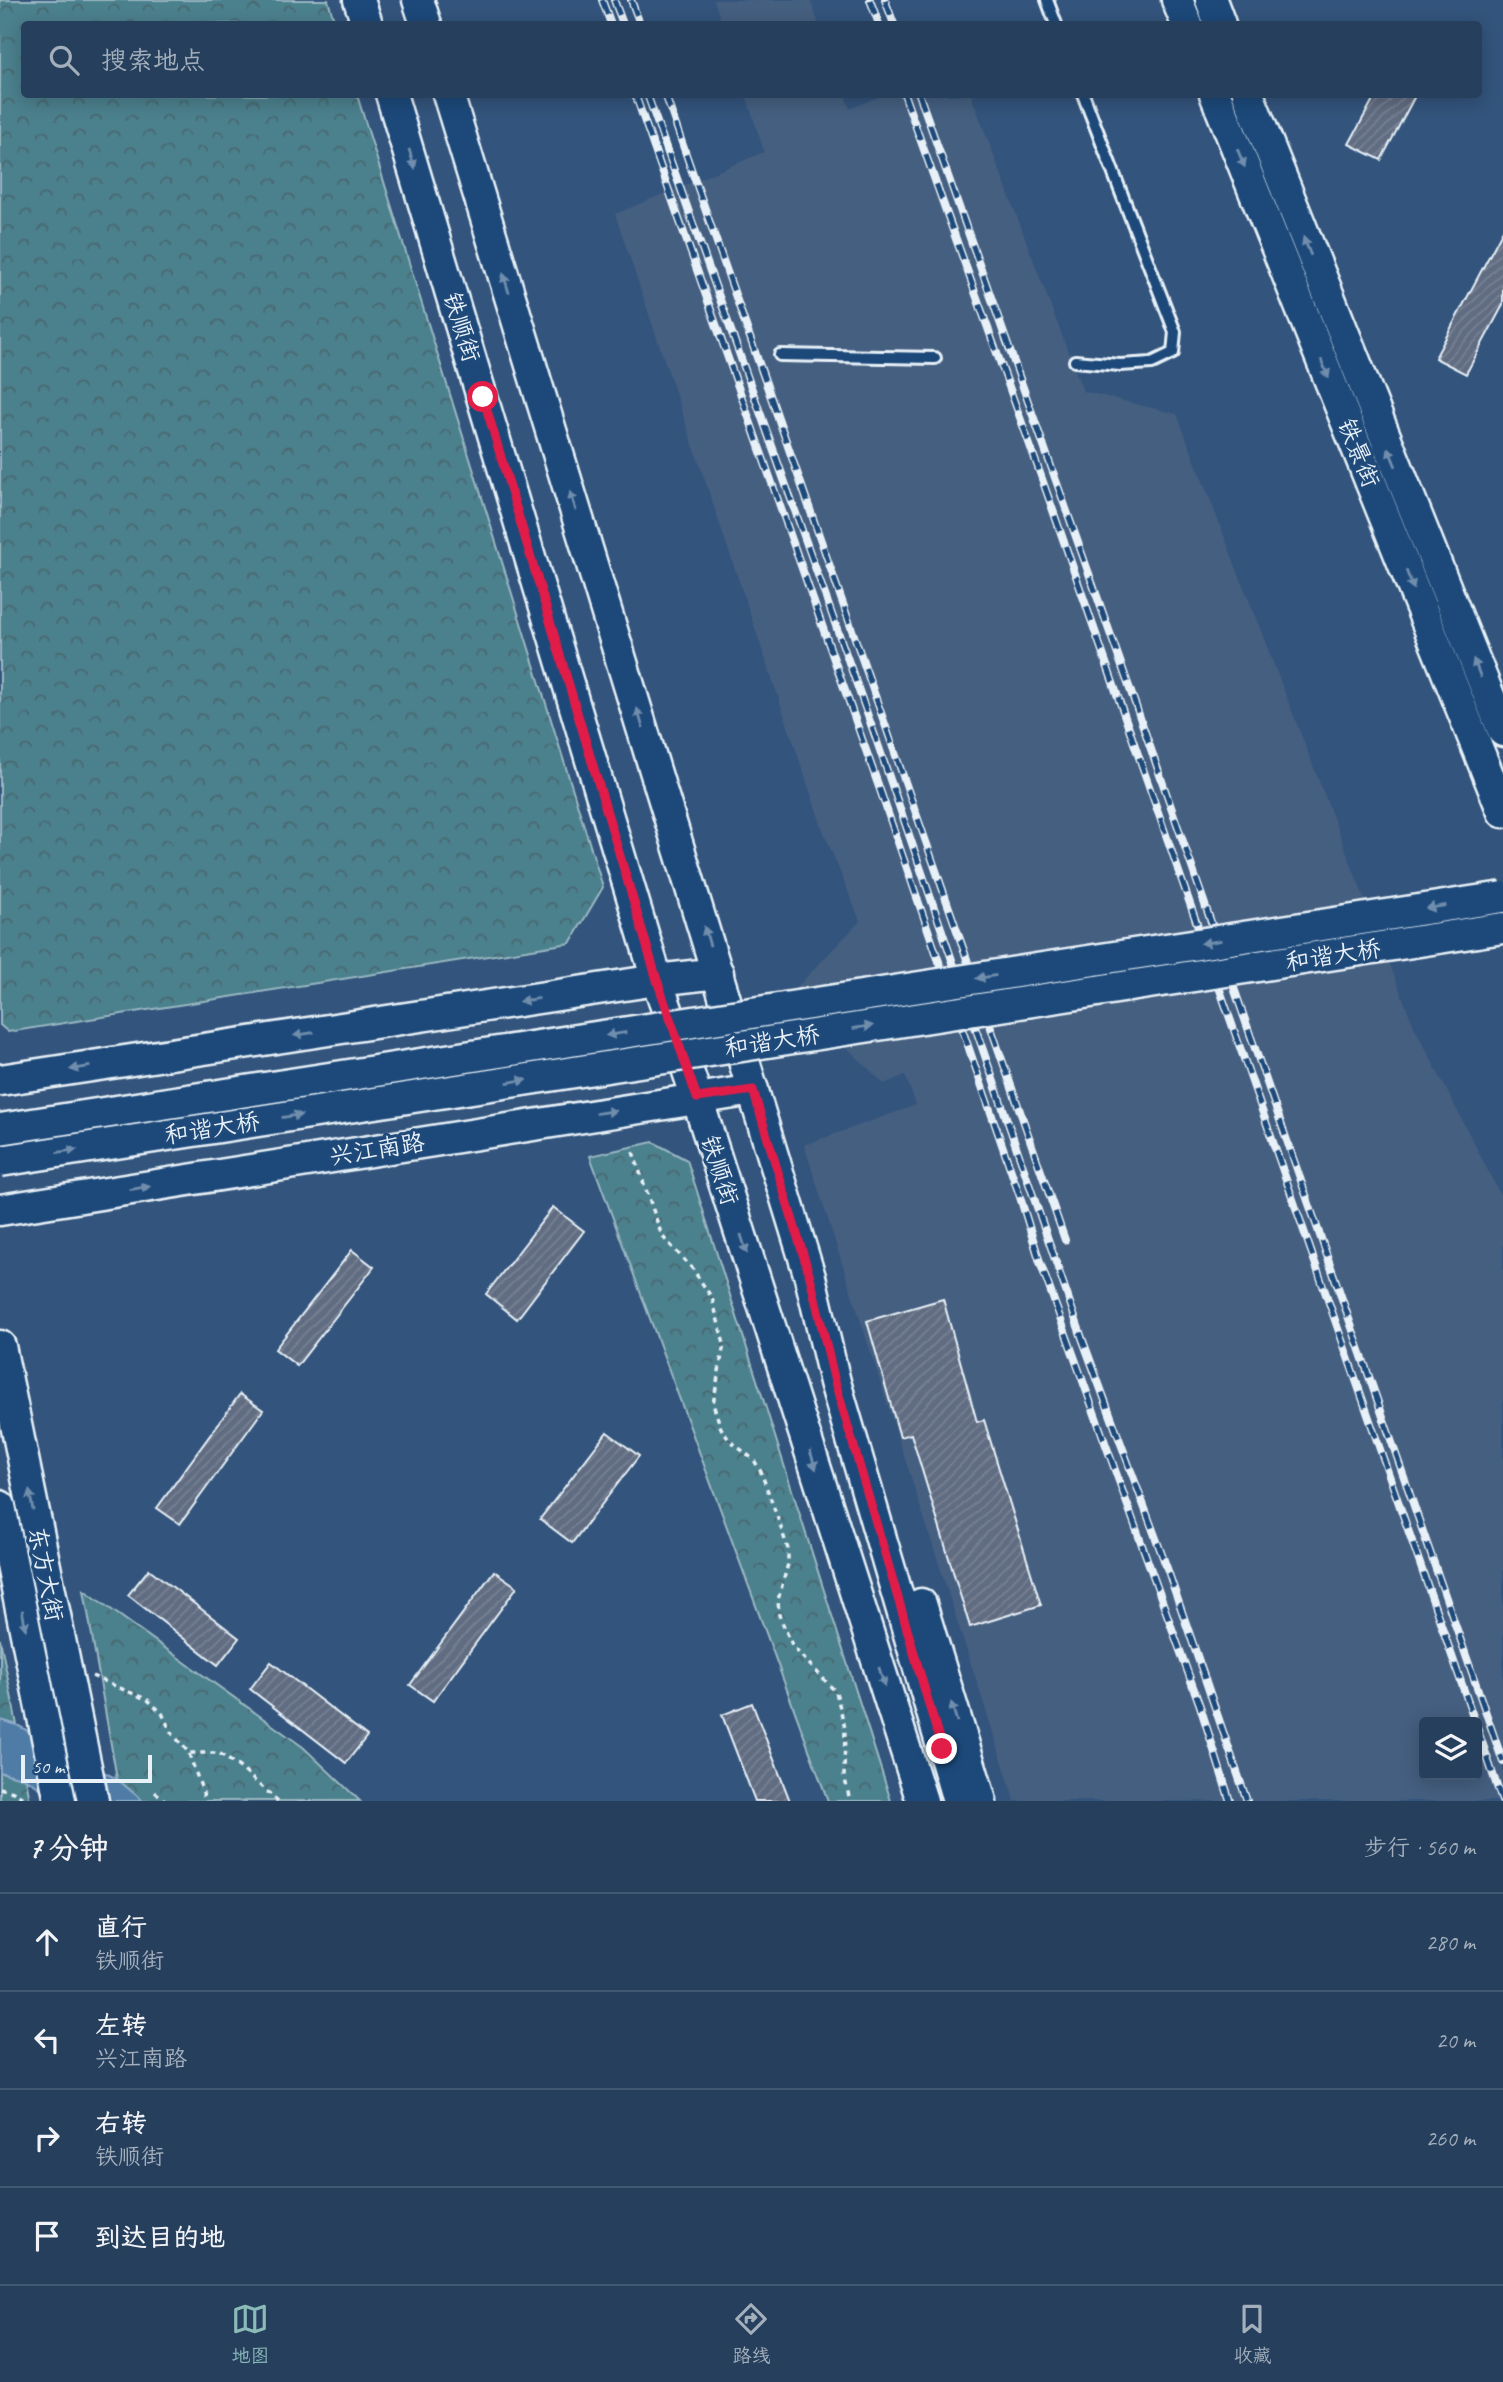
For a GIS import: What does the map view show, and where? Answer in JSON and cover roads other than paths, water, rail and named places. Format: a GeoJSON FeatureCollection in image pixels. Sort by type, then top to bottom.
{"type":"FeatureCollection","features":[{"type":"Feature","properties":{"kind":"main road"},"geometry":{"type":"LineString","coordinates":[[359,0],[366,21]]}},
{"type":"Feature","properties":{"kind":"main road"},"geometry":{"type":"LineString","coordinates":[[418,0],[425,21]]}},
{"type":"Feature","properties":{"kind":"main road"},"geometry":{"type":"LineString","coordinates":[[1177,0],[1186,21]]}},
{"type":"Feature","properties":{"kind":"main road"},"geometry":{"type":"LineString","coordinates":[[1211,0],[1219,21]]}},
{"type":"Feature","properties":{"kind":"main road","name":"铁顺街"},"geometry":{"type":"LineString","coordinates":[[392,98],[657,980],[922,1801]]}},
{"type":"Feature","properties":{"kind":"main road"},"geometry":{"type":"LineString","coordinates":[[448,98],[810,1277],[886,1492],[981,1801]]}},
{"type":"Feature","properties":{"kind":"main road","name":"铁景街"},"geometry":{"type":"LineString","coordinates":[[1217,98],[1503,812]]}},
{"type":"Feature","properties":{"kind":"main road","name":"铁景街"},"geometry":{"type":"LineString","coordinates":[[1250,98],[1503,732]]}},
{"type":"Feature","properties":{"kind":"main road","name":"和谐大桥"},"geometry":{"type":"LineString","coordinates":[[0,1129],[1503,897]]}},
{"type":"Feature","properties":{"kind":"main road","name":"和谐大桥"},"geometry":{"type":"LineString","coordinates":[[0,1161],[1503,928]]}},
{"type":"Feature","properties":{"kind":"main road"},"geometry":{"type":"LineString","coordinates":[[0,1080],[718,973]]}},
{"type":"Feature","properties":{"kind":"main road","name":"兴江南路"},"geometry":{"type":"LineString","coordinates":[[0,1210],[753,1090]]}},
{"type":"Feature","properties":{"kind":"main road"},"geometry":{"type":"LineString","coordinates":[[810,1277],[835,1382],[958,1801]]}},
{"type":"Feature","properties":{"kind":"main road","name":"东方大街"},"geometry":{"type":"LineString","coordinates":[[0,1346],[93,1801]]}},
{"type":"Feature","properties":{"kind":"main road","name":"东方大街"},"geometry":{"type":"LineString","coordinates":[[0,1506],[61,1801]]}},
{"type":"Feature","properties":{"kind":"lane"},"geometry":{"type":"LineString","coordinates":[[1047,0],[1055,21]]}},
{"type":"Feature","properties":{"kind":"lane"},"geometry":{"type":"LineString","coordinates":[[1075,361],[1120,365],[1152,363],[1173,353],[1175,332],[1085,98]]}},
{"type":"Feature","properties":{"kind":"lane"},"geometry":{"type":"LineString","coordinates":[[780,355],[935,358]]}},
{"type":"Feature","properties":{"kind":"railway"},"geometry":{"type":"LineString","coordinates":[[602,0],[610,21]]}},
{"type":"Feature","properties":{"kind":"railway"},"geometry":{"type":"LineString","coordinates":[[614,0],[622,21]]}},
{"type":"Feature","properties":{"kind":"railway"},"geometry":{"type":"LineString","coordinates":[[631,0],[639,21]]}},
{"type":"Feature","properties":{"kind":"railway"},"geometry":{"type":"LineString","coordinates":[[870,0],[878,21]]}},
{"type":"Feature","properties":{"kind":"railway"},"geometry":{"type":"LineString","coordinates":[[885,0],[893,21]]}},
{"type":"Feature","properties":{"kind":"railway"},"geometry":{"type":"LineString","coordinates":[[636,98],[880,790],[1040,1262],[1200,1706],[1230,1801]]}},
{"type":"Feature","properties":{"kind":"railway"},"geometry":{"type":"LineString","coordinates":[[648,98],[874,733],[1082,1338],[1168,1571],[1247,1801]]}},
{"type":"Feature","properties":{"kind":"railway"},"geometry":{"type":"LineString","coordinates":[[666,98],[1065,1240]]}},
{"type":"Feature","properties":{"kind":"railway"},"geometry":{"type":"LineString","coordinates":[[905,98],[1041,476],[1473,1717]]}},
{"type":"Feature","properties":{"kind":"railway"},"geometry":{"type":"LineString","coordinates":[[920,98],[1137,709],[1503,1762]]}},
{"type":"Feature","properties":{"kind":"railway"},"geometry":{"type":"LineString","coordinates":[[1482,1742],[1502,1801]]}}]}
